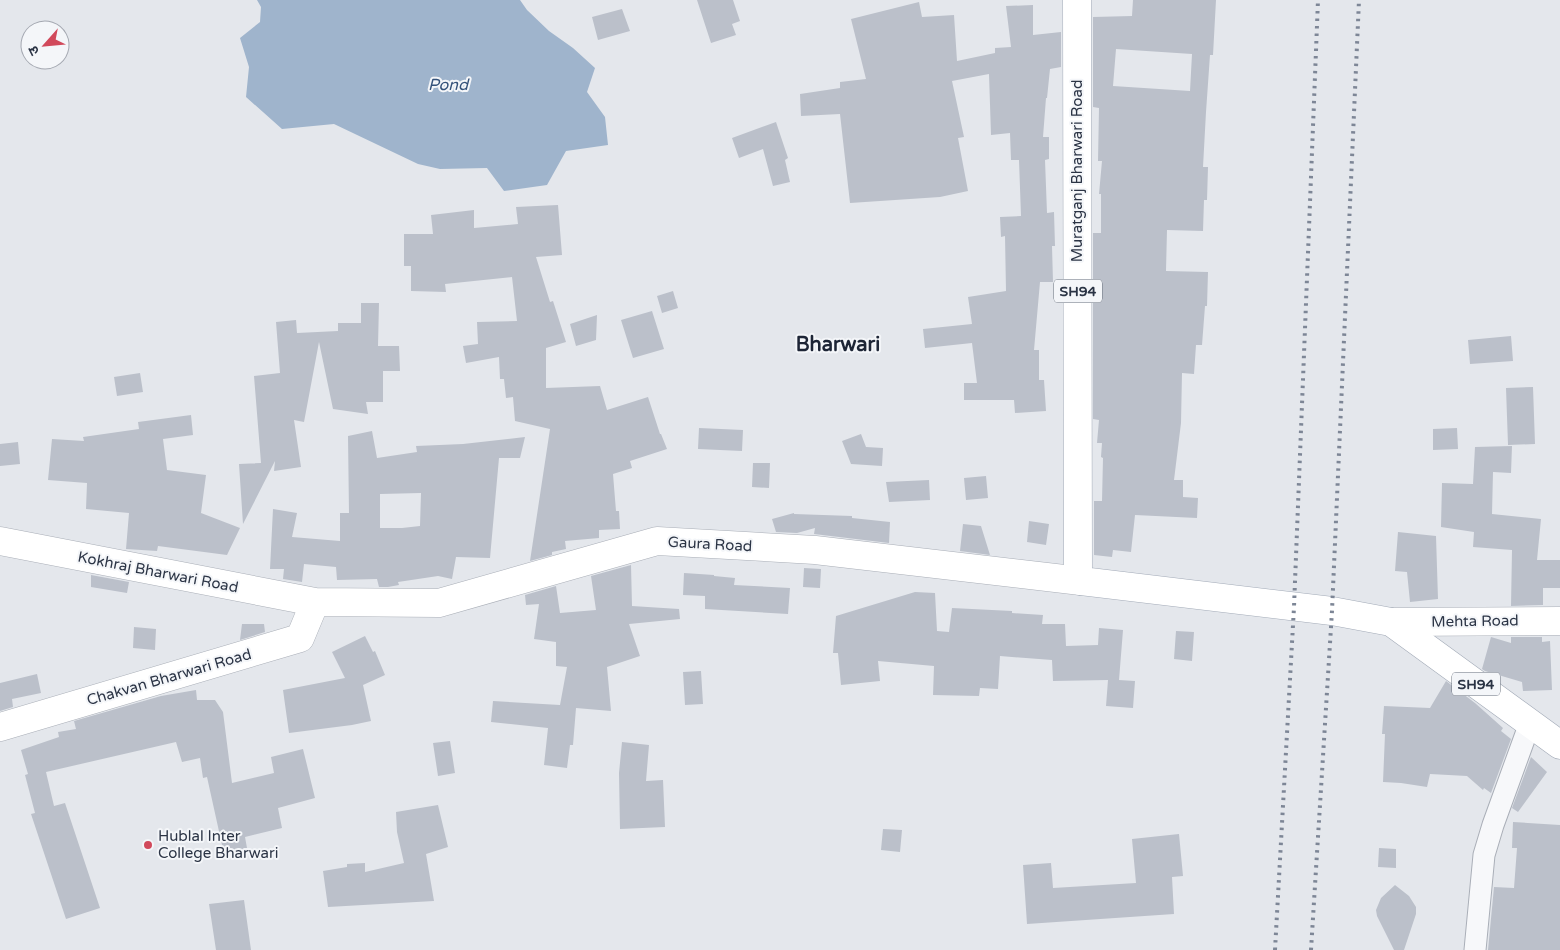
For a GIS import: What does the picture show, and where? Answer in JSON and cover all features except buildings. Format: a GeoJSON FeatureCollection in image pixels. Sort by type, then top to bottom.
{"type":"FeatureCollection","features":[{"type":"Feature","properties":{"kind":"street","name":"Muratganj Bharwari Road"},"geometry":{"type":"LineString","coordinates":[[1077,0],[1078,576],[1081,581]]}},
{"type":"Feature","properties":{"kind":"street","name":"Kokhraj Bharwari Road"},"geometry":{"type":"LineString","coordinates":[[0,541],[316,602]]}},
{"type":"Feature","properties":{"kind":"street","name":"Gaura Road"},"geometry":{"type":"LineString","coordinates":[[316,602],[439,603],[657,541],[815,550],[1081,581]]}},
{"type":"Feature","properties":{"kind":"street","name":"SH94"},"geometry":{"type":"LineString","coordinates":[[1081,581],[1332,611],[1391,622],[1560,745]]}},
{"type":"Feature","properties":{"kind":"street","name":"Chakvan Bharwari Road"},"geometry":{"type":"LineString","coordinates":[[0,726],[300,638],[316,602]]}},
{"type":"Feature","properties":{"kind":"street","name":"Mehta Road"},"geometry":{"type":"LineString","coordinates":[[1391,622],[1560,620]]}},
{"type":"Feature","properties":{"kind":"street"},"geometry":{"type":"LineString","coordinates":[[1475,950],[1484,855],[1493,824],[1530,723]]}},
{"type":"Feature","properties":{"kind":"water","name":"Pond"},"geometry":{"type":"Polygon","coordinates":[[[257,0],[520,0],[527,10],[549,31],[573,48],[595,68],[587,92],[605,117],[608,145],[566,151],[547,185],[504,191],[487,168],[440,169],[418,164],[334,124],[282,129],[246,97],[249,67],[240,38],[260,22],[261,7],[257,0]]]}},
{"type":"Feature","properties":{"kind":"railway"},"geometry":{"type":"LineString","coordinates":[[1275,950],[1294,607],[1318,0]]}},
{"type":"Feature","properties":{"kind":"railway"},"geometry":{"type":"LineString","coordinates":[[1311,950],[1332,611],[1359,0]]}},
{"type":"Feature","properties":{"kind":"place","name":"Hublal Inter College Bharwari"},"geometry":{"type":"Point","coordinates":[148,845]}},
{"type":"Feature","properties":{"kind":"district","name":"Bharwari"},"geometry":{"type":"Point","coordinates":[838,345]}}]}
